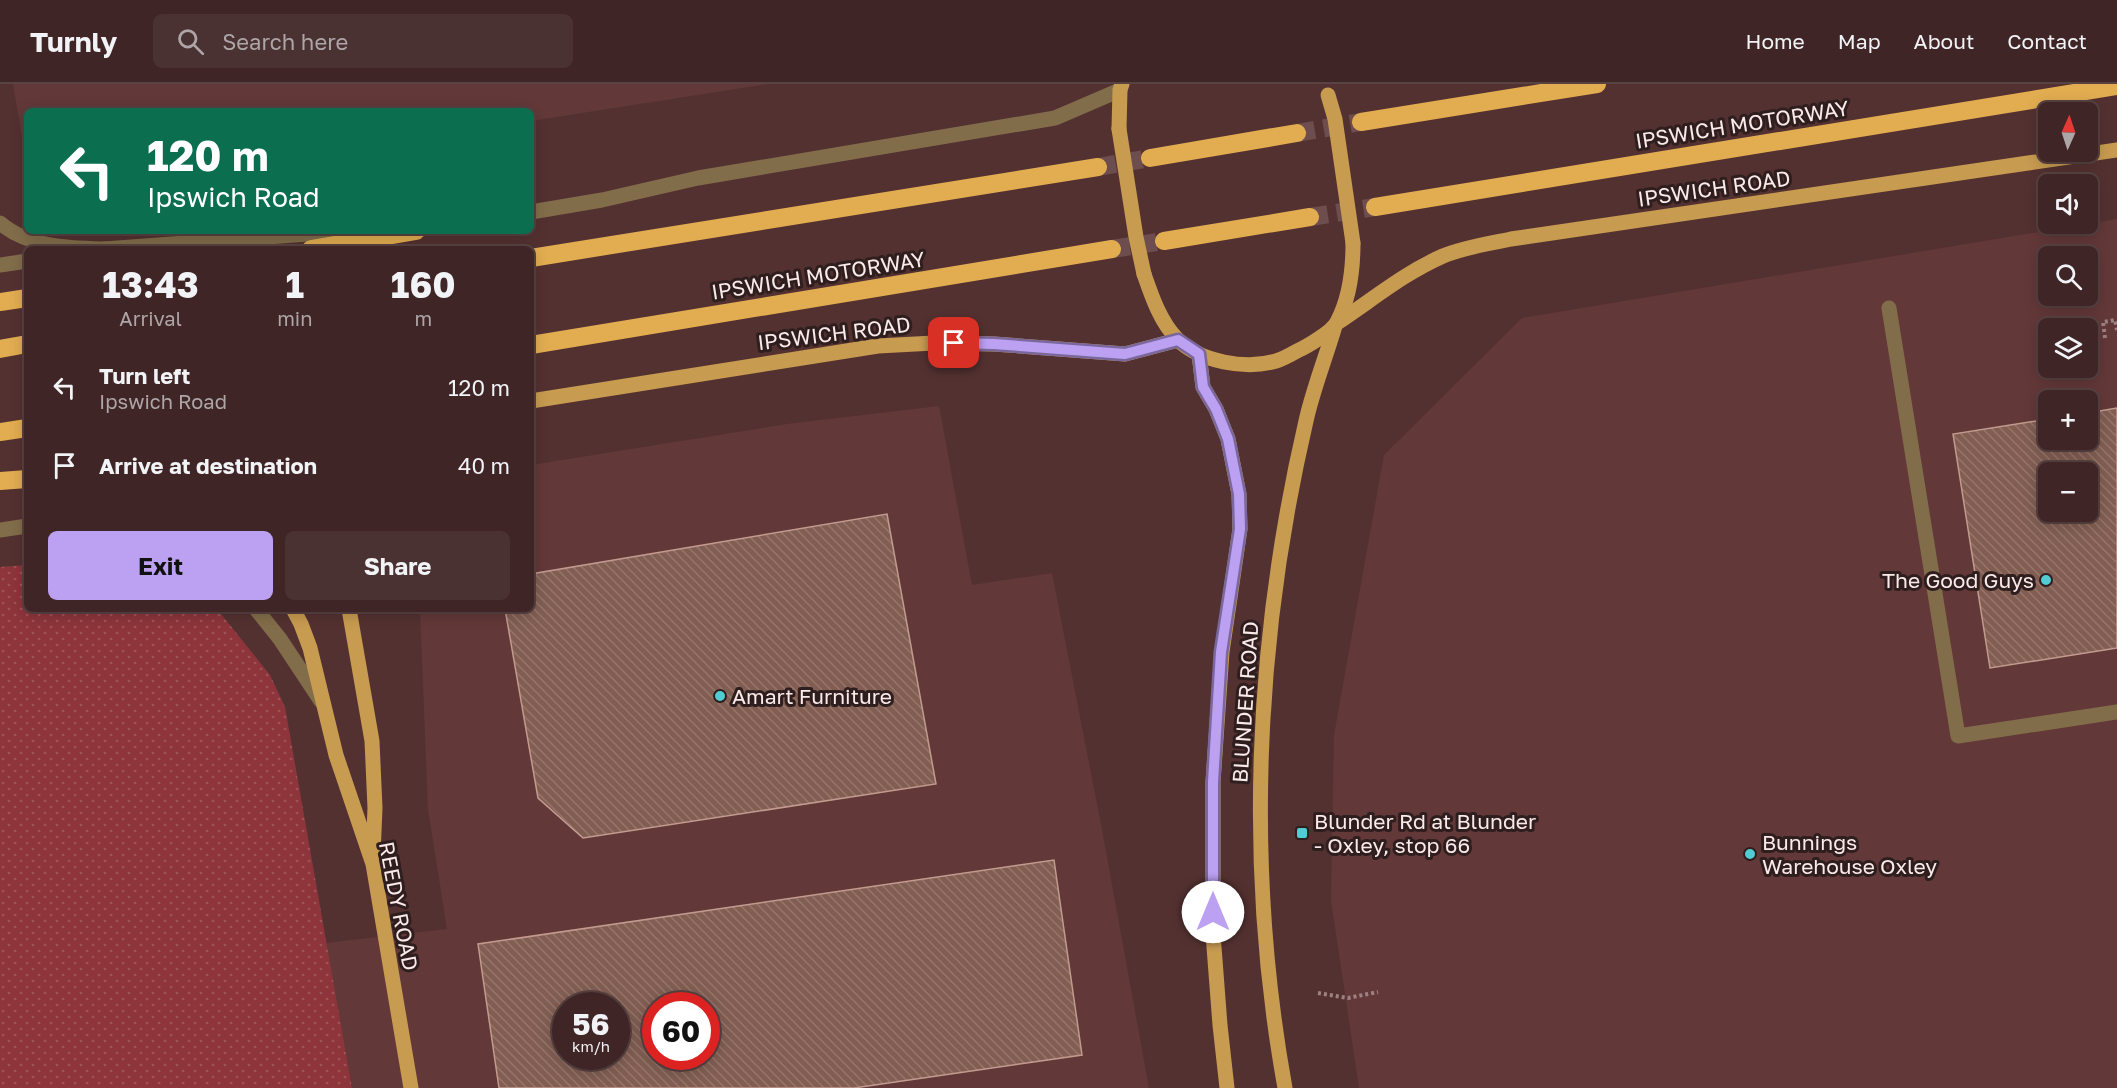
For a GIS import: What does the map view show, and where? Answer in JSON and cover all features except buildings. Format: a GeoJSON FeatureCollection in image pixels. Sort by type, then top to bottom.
{"type":"FeatureCollection","features":[{"type":"Feature","properties":{"kind":"highway"},"geometry":{"type":"LineString","coordinates":[[1361,122],[1597,84]]}},
{"type":"Feature","properties":{"kind":"highway","name":"IPSWICH MOTORWAY"},"geometry":{"type":"LineString","coordinates":[[1375,207],[2117,86]]}},
{"type":"Feature","properties":{"kind":"highway"},"geometry":{"type":"LineString","coordinates":[[1150,158],[1297,133]]}},
{"type":"Feature","properties":{"kind":"highway"},"geometry":{"type":"LineString","coordinates":[[534,258],[1098,167]]}},
{"type":"Feature","properties":{"kind":"highway"},"geometry":{"type":"LineString","coordinates":[[1164,241],[1310,218]]}},
{"type":"Feature","properties":{"kind":"highway"},"geometry":{"type":"LineString","coordinates":[[328,246],[398,234]]}},
{"type":"Feature","properties":{"kind":"highway","name":"IPSWICH MOTORWAY"},"geometry":{"type":"LineString","coordinates":[[534,345],[1112,249]]}},
{"type":"Feature","properties":{"kind":"highway"},"geometry":{"type":"LineString","coordinates":[[0,302],[24,298]]}},
{"type":"Feature","properties":{"kind":"highway"},"geometry":{"type":"LineString","coordinates":[[0,348],[24,344]]}},
{"type":"Feature","properties":{"kind":"highway"},"geometry":{"type":"LineString","coordinates":[[0,432],[24,428]]}},
{"type":"Feature","properties":{"kind":"highway"},"geometry":{"type":"LineString","coordinates":[[0,481],[24,479]]}},
{"type":"Feature","properties":{"kind":"main road"},"geometry":{"type":"LineString","coordinates":[[1121,87],[1119,129],[1144,274],[1153,301],[1178,340]]}},
{"type":"Feature","properties":{"kind":"main road","name":"BLUNDER ROAD"},"geometry":{"type":"LineString","coordinates":[[1285,1088],[1267,951],[1260,845],[1260,756],[1273,598],[1293,483],[1306,419],[1350,281],[1353,243],[1335,119],[1326,89]]}},
{"type":"Feature","properties":{"kind":"main road","name":"IPSWICH ROAD"},"geometry":{"type":"LineString","coordinates":[[534,400],[878,346],[934,343],[994,344],[1125,354],[1178,340],[1199,354],[1227,362],[1253,365],[1276,361],[1305,347],[1390,284],[1423,266],[1462,250],[1511,239],[2117,150]]}},
{"type":"Feature","properties":{"kind":"main road","name":"BLUNDER ROAD"},"geometry":{"type":"LineString","coordinates":[[1199,354],[1203,387],[1216,409],[1228,439],[1239,494],[1240,529],[1221,652],[1213,782],[1213,934],[1227,1088]]}},
{"type":"Feature","properties":{"kind":"main road","name":"REEDY ROAD"},"geometry":{"type":"LineString","coordinates":[[295,612],[310,648],[321,701],[336,754],[373,864],[411,1088]]}},
{"type":"Feature","properties":{"kind":"main road"},"geometry":{"type":"LineString","coordinates":[[349,612],[373,760],[375,808],[373,864]]}},
{"type":"Feature","properties":{"kind":"street"},"geometry":{"type":"LineString","coordinates":[[534,211],[602,200],[698,178],[1055,118],[1121,87]]}},
{"type":"Feature","properties":{"kind":"street"},"geometry":{"type":"LineString","coordinates":[[0,223],[24,237],[66,246]]}},
{"type":"Feature","properties":{"kind":"street"},"geometry":{"type":"LineString","coordinates":[[146,246],[308,234]]}},
{"type":"Feature","properties":{"kind":"street"},"geometry":{"type":"LineString","coordinates":[[0,265],[24,261]]}},
{"type":"Feature","properties":{"kind":"street"},"geometry":{"type":"LineString","coordinates":[[1889,308],[1958,736],[2117,711]]}},
{"type":"Feature","properties":{"kind":"street"},"geometry":{"type":"LineString","coordinates":[[0,530],[24,526]]}},
{"type":"Feature","properties":{"kind":"street","name":"REEDY ROAD"},"geometry":{"type":"LineString","coordinates":[[258,612],[280,639],[321,701]]}},
{"type":"Feature","properties":{"kind":"path"},"geometry":{"type":"LineString","coordinates":[[2105,338],[2103,322],[2115,320],[2117,330]]}},
{"type":"Feature","properties":{"kind":"path"},"geometry":{"type":"LineString","coordinates":[[1318,993],[1348,998],[1378,992]]}},
{"type":"Feature","properties":{"kind":"shaded area"},"geometry":{"type":"Polygon","coordinates":[[[13,84],[768,84],[534,121],[534,108],[24,108],[24,150],[13,84]]]}},
{"type":"Feature","properties":{"kind":"shaded area"},"geometry":{"type":"Polygon","coordinates":[[[2117,219],[2117,1088],[1359,1088],[1331,900],[1334,735],[1384,455],[1522,318],[2038,232],[2038,234],[2098,234],[2098,222],[2117,219]]]}},
{"type":"Feature","properties":{"kind":"shaded area"},"geometry":{"type":"Polygon","coordinates":[[[939,406],[972,585],[1052,573],[1149,1088],[352,1088],[326,943],[447,929],[428,809],[420,612],[534,612],[534,465],[787,424],[939,406]]]}},
{"type":"Feature","properties":{"kind":"shaded area"},"geometry":{"type":"Polygon","coordinates":[[[24,565],[24,612],[219,612],[270,675],[285,707],[352,1088],[0,1088],[0,567],[24,565]]]}},
{"type":"Feature","properties":{"kind":"tunnel"},"geometry":{"type":"LineString","coordinates":[[1297,133],[1361,122]]}},
{"type":"Feature","properties":{"kind":"tunnel"},"geometry":{"type":"LineString","coordinates":[[1098,167],[1150,158]]}},
{"type":"Feature","properties":{"kind":"tunnel"},"geometry":{"type":"LineString","coordinates":[[1310,217],[1375,207]]}},
{"type":"Feature","properties":{"kind":"tunnel"},"geometry":{"type":"LineString","coordinates":[[1112,249],[1164,241]]}},
{"type":"Feature","properties":{"kind":"place","name":"The Good Guys"},"geometry":{"type":"Point","coordinates":[2046,580]}},
{"type":"Feature","properties":{"kind":"place","name":"Amart Furniture"},"geometry":{"type":"Point","coordinates":[720,696]}},
{"type":"Feature","properties":{"kind":"place","name":"Blunder Rd at Blunder - Oxley, stop 66"},"geometry":{"type":"Point","coordinates":[1302,833]}},
{"type":"Feature","properties":{"kind":"place","name":"Bunnings Warehouse Oxley"},"geometry":{"type":"Point","coordinates":[1750,854]}},
{"type":"Feature","properties":{"kind":"route"},"geometry":{"type":"LineString","coordinates":[[954,343],[1125,354],[1178,340],[1199,354],[1203,387],[1216,409],[1228,439],[1239,494],[1240,529],[1221,652],[1213,782],[1213,912]]}}]}
